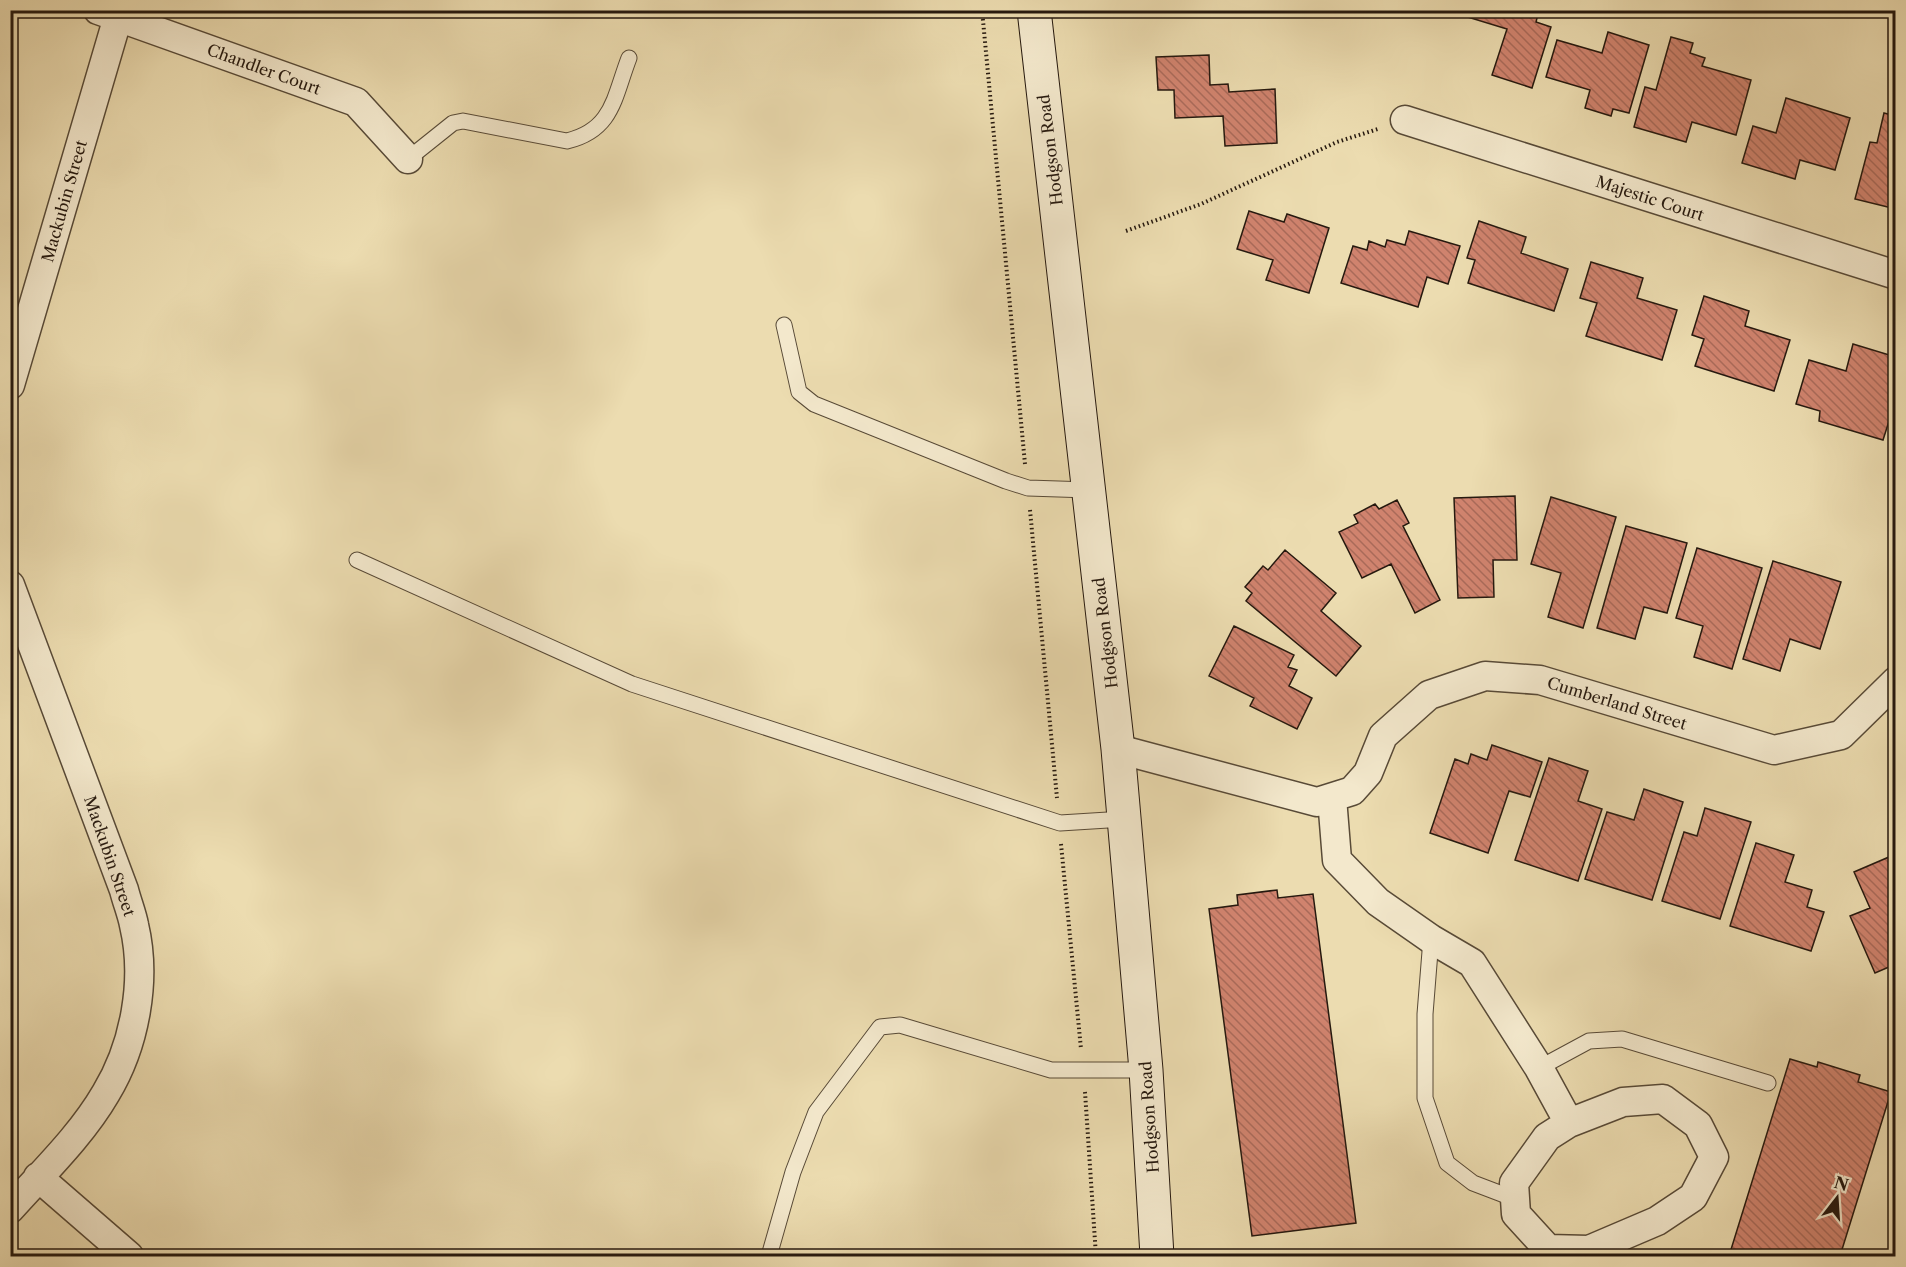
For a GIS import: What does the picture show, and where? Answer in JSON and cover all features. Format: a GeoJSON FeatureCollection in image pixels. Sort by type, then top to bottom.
{"type":"FeatureCollection","features":[{"type":"Feature","properties":{"kind":"main road","name":"Hodgson Road"},"geometry":{"type":"LineString","coordinates":[[1034,10],[1118,749],[1146,1070],[1157,1257]]}},
{"type":"Feature","properties":{"kind":"street","name":"Chandler Court"},"geometry":{"type":"LineString","coordinates":[[108,14],[356,102],[408,159]]}},
{"type":"Feature","properties":{"kind":"street","name":"Mackubin Street"},"geometry":{"type":"LineString","coordinates":[[10,385],[108,14]]}},
{"type":"Feature","properties":{"kind":"street","name":"Majestic Court"},"geometry":{"type":"LineString","coordinates":[[1405,120],[1896,275]]}},
{"type":"Feature","properties":{"kind":"street","name":"Mackubin Street"},"geometry":{"type":"LineString","coordinates":[[10,585],[124,890],[135,927],[139,971],[133,1024],[124,1054],[106,1093],[80,1130],[10,1209]]}},
{"type":"Feature","properties":{"kind":"street","name":"Cumberland Street"},"geometry":{"type":"LineString","coordinates":[[1118,749],[1317,802],[1352,791],[1368,773],[1383,736],[1429,695],[1485,676],[1540,680],[1774,750],[1841,735],[1896,681]]}},
{"type":"Feature","properties":{"kind":"street"},"geometry":{"type":"LineString","coordinates":[[1332,798],[1337,860],[1378,902],[1431,939],[1472,963],[1539,1068],[1569,1123]]}},
{"type":"Feature","properties":{"kind":"street"},"geometry":{"type":"LineString","coordinates":[[1663,1099],[1698,1125],[1714,1157],[1693,1197],[1658,1221],[1589,1250],[1548,1249],[1516,1214],[1514,1183],[1547,1137],[1569,1123],[1623,1102],[1663,1099]]}},
{"type":"Feature","properties":{"kind":"street"},"geometry":{"type":"LineString","coordinates":[[39,1177],[129,1257]]}},
{"type":"Feature","properties":{"kind":"lane"},"geometry":{"type":"LineString","coordinates":[[408,159],[453,123],[463,121],[567,141],[581,138],[607,118],[629,58]]}},
{"type":"Feature","properties":{"kind":"lane"},"geometry":{"type":"LineString","coordinates":[[784,325],[799,392],[814,404],[1028,488],[1089,490]]}},
{"type":"Feature","properties":{"kind":"lane"},"geometry":{"type":"LineString","coordinates":[[357,560],[632,684],[1060,822],[1124,819]]}},
{"type":"Feature","properties":{"kind":"lane"},"geometry":{"type":"LineString","coordinates":[[1431,939],[1425,1014],[1425,1098],[1447,1163],[1473,1184],[1515,1199]]}},
{"type":"Feature","properties":{"kind":"lane"},"geometry":{"type":"LineString","coordinates":[[769,1257],[793,1172],[816,1112],[880,1027],[900,1025],[1051,1070],[1146,1070]]}},
{"type":"Feature","properties":{"kind":"lane"},"geometry":{"type":"LineString","coordinates":[[1539,1068],[1589,1041],[1622,1039],[1768,1083]]}},
{"type":"Feature","properties":{"kind":"path"},"geometry":{"type":"LineString","coordinates":[[981,10],[1058,799]]}},
{"type":"Feature","properties":{"kind":"path"},"geometry":{"type":"LineString","coordinates":[[1126,231],[1201,204],[1337,142],[1405,120]]}},
{"type":"Feature","properties":{"kind":"path"},"geometry":{"type":"LineString","coordinates":[[1061,843],[1081,1047]]}},
{"type":"Feature","properties":{"kind":"path"},"geometry":{"type":"LineString","coordinates":[[1085,1100],[1096,1257]]}},
{"type":"Feature","properties":{"kind":"building"},"geometry":{"type":"Polygon","coordinates":[[[1462,10],[1539,10],[1536,22],[1551,27],[1532,88],[1492,75],[1507,29],[1461,15],[1462,10]]]}},
{"type":"Feature","properties":{"kind":"building"},"geometry":{"type":"Polygon","coordinates":[[[1608,32],[1649,45],[1629,113],[1613,109],[1611,116],[1585,108],[1590,90],[1546,77],[1557,40],[1602,53],[1608,32]]]}},
{"type":"Feature","properties":{"kind":"building"},"geometry":{"type":"Polygon","coordinates":[[[1671,37],[1693,43],[1690,53],[1705,58],[1702,66],[1751,80],[1736,135],[1692,122],[1686,142],[1634,127],[1645,87],[1656,90],[1671,37]]]}},
{"type":"Feature","properties":{"kind":"building"},"geometry":{"type":"Polygon","coordinates":[[[1209,55],[1210,85],[1228,84],[1229,92],[1275,89],[1277,143],[1225,146],[1223,116],[1175,118],[1174,90],[1158,90],[1156,57],[1209,55]]]}},
{"type":"Feature","properties":{"kind":"building"},"geometry":{"type":"Polygon","coordinates":[[[1786,98],[1850,118],[1835,170],[1800,160],[1795,179],[1742,163],[1753,126],[1776,133],[1786,98]]]}},
{"type":"Feature","properties":{"kind":"building"},"geometry":{"type":"Polygon","coordinates":[[[1884,113],[1896,116],[1896,209],[1855,199],[1870,142],[1877,143],[1884,113]]]}},
{"type":"Feature","properties":{"kind":"building"},"geometry":{"type":"Polygon","coordinates":[[[1249,211],[1284,222],[1287,214],[1329,228],[1309,293],[1266,280],[1273,260],[1237,249],[1249,211]]]}},
{"type":"Feature","properties":{"kind":"building"},"geometry":{"type":"Polygon","coordinates":[[[1479,221],[1526,237],[1521,253],[1568,269],[1554,311],[1468,283],[1475,260],[1467,258],[1479,221]]]}},
{"type":"Feature","properties":{"kind":"building"},"geometry":{"type":"Polygon","coordinates":[[[1409,231],[1460,246],[1448,284],[1427,277],[1418,307],[1341,283],[1353,246],[1367,250],[1369,241],[1385,247],[1387,240],[1405,245],[1409,231]]]}},
{"type":"Feature","properties":{"kind":"building"},"geometry":{"type":"Polygon","coordinates":[[[1591,262],[1643,278],[1637,298],[1677,310],[1662,360],[1586,336],[1597,303],[1580,298],[1591,262]]]}},
{"type":"Feature","properties":{"kind":"building"},"geometry":{"type":"Polygon","coordinates":[[[1704,296],[1749,311],[1745,326],[1790,340],[1774,391],[1695,366],[1704,339],[1692,335],[1704,296]]]}},
{"type":"Feature","properties":{"kind":"building"},"geometry":{"type":"Polygon","coordinates":[[[1853,344],[1896,357],[1896,399],[1883,440],[1819,421],[1820,411],[1796,404],[1809,360],[1846,371],[1853,344]]]}},
{"type":"Feature","properties":{"kind":"building"},"geometry":{"type":"Polygon","coordinates":[[[1515,496],[1517,560],[1493,560],[1494,597],[1458,598],[1454,498],[1515,496]]]}},
{"type":"Feature","properties":{"kind":"building"},"geometry":{"type":"Polygon","coordinates":[[[1551,497],[1616,517],[1583,628],[1548,617],[1561,573],[1531,564],[1551,497]]]}},
{"type":"Feature","properties":{"kind":"building"},"geometry":{"type":"Polygon","coordinates":[[[1397,500],[1409,523],[1403,526],[1440,600],[1415,613],[1391,564],[1362,578],[1339,532],[1358,523],[1354,515],[1375,504],[1379,509],[1397,500]]]}},
{"type":"Feature","properties":{"kind":"building"},"geometry":{"type":"Polygon","coordinates":[[[1626,526],[1687,543],[1667,613],[1644,607],[1635,639],[1597,628],[1626,526]]]}},
{"type":"Feature","properties":{"kind":"building"},"geometry":{"type":"Polygon","coordinates":[[[1697,548],[1762,568],[1732,669],[1694,657],[1703,626],[1676,618],[1697,548]]]}},
{"type":"Feature","properties":{"kind":"building"},"geometry":{"type":"Polygon","coordinates":[[[1285,550],[1336,593],[1321,611],[1361,646],[1336,676],[1246,601],[1252,593],[1245,587],[1263,566],[1268,570],[1285,550]]]}},
{"type":"Feature","properties":{"kind":"building"},"geometry":{"type":"Polygon","coordinates":[[[1773,561],[1841,582],[1820,649],[1790,639],[1780,671],[1743,659],[1773,561]]]}},
{"type":"Feature","properties":{"kind":"building"},"geometry":{"type":"Polygon","coordinates":[[[1234,626],[1294,655],[1288,667],[1297,670],[1289,686],[1312,698],[1297,729],[1250,706],[1254,698],[1209,676],[1234,626]]]}},
{"type":"Feature","properties":{"kind":"building"},"geometry":{"type":"Polygon","coordinates":[[[1492,745],[1542,762],[1530,797],[1509,791],[1488,853],[1430,833],[1455,759],[1468,764],[1471,754],[1487,760],[1492,745]]]}},
{"type":"Feature","properties":{"kind":"building"},"geometry":{"type":"Polygon","coordinates":[[[1549,758],[1588,771],[1578,801],[1602,809],[1578,881],[1515,860],[1549,758]]]}},
{"type":"Feature","properties":{"kind":"building"},"geometry":{"type":"Polygon","coordinates":[[[1644,789],[1683,802],[1652,900],[1585,879],[1607,812],[1634,820],[1644,789]]]}},
{"type":"Feature","properties":{"kind":"building"},"geometry":{"type":"Polygon","coordinates":[[[1705,808],[1751,822],[1720,919],[1662,901],[1684,832],[1697,836],[1705,808]]]}},
{"type":"Feature","properties":{"kind":"building"},"geometry":{"type":"Polygon","coordinates":[[[1756,843],[1794,855],[1785,882],[1812,890],[1807,907],[1824,912],[1811,951],[1730,926],[1756,843]]]}},
{"type":"Feature","properties":{"kind":"building"},"geometry":{"type":"Polygon","coordinates":[[[1896,854],[1896,964],[1875,973],[1850,916],[1870,908],[1854,872],[1896,854]]]}},
{"type":"Feature","properties":{"kind":"building"},"geometry":{"type":"Polygon","coordinates":[[[1277,890],[1278,898],[1313,894],[1356,1223],[1252,1236],[1209,909],[1238,905],[1237,895],[1277,890]]]}},
{"type":"Feature","properties":{"kind":"building"},"geometry":{"type":"Polygon","coordinates":[[[1790,1059],[1817,1067],[1818,1062],[1860,1075],[1858,1082],[1891,1092],[1840,1256],[1729,1256],[1790,1059]]]}}]}
